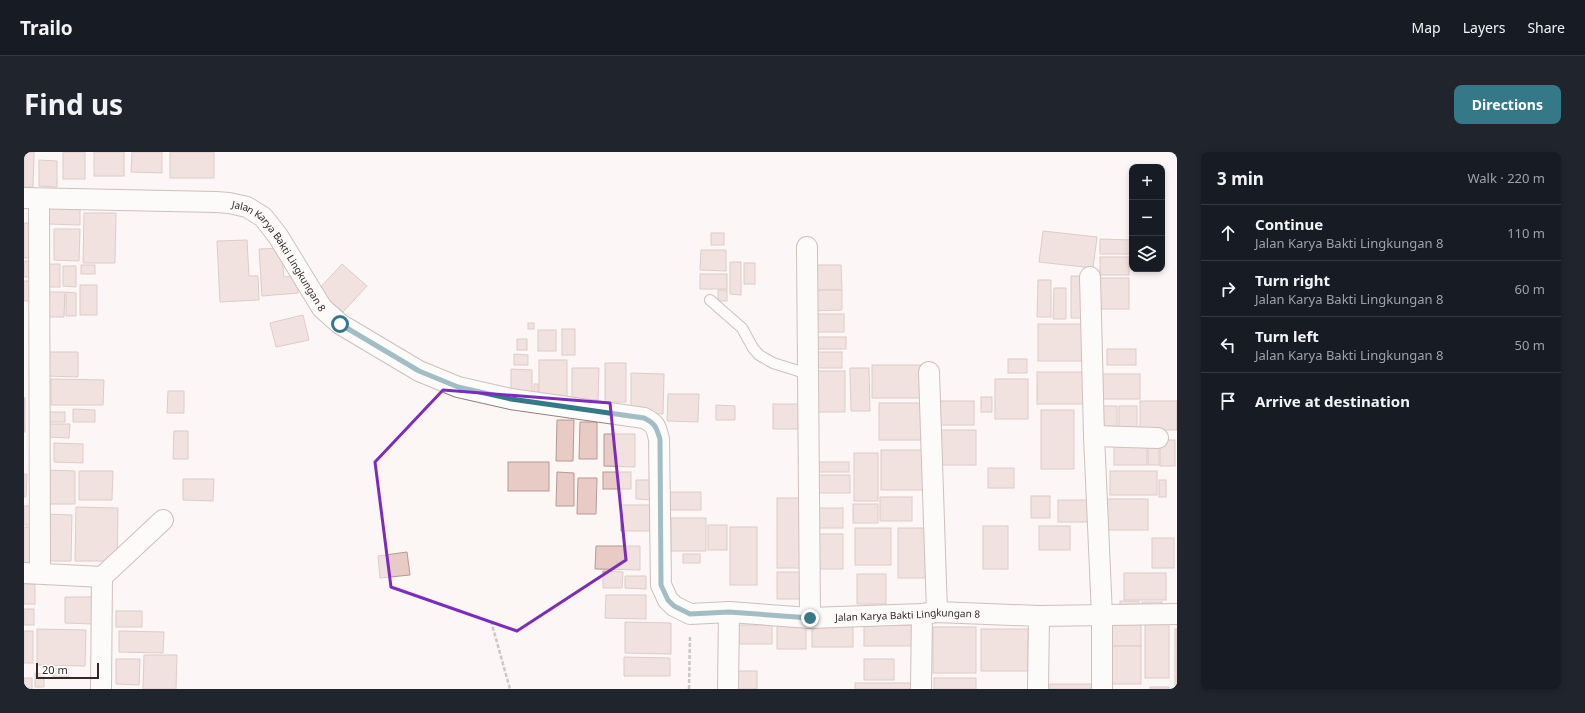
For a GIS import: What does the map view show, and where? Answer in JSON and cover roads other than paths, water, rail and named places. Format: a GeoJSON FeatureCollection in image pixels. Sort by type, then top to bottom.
{"type":"FeatureCollection","features":[{"type":"Feature","properties":{"kind":"street"},"geometry":{"type":"LineString","coordinates":[[32,198],[32,572],[102,577],[164,520]]}},
{"type":"Feature","properties":{"kind":"street","name":"Jalan Karya Bakti Lingkungan 8"},"geometry":{"type":"LineString","coordinates":[[32,198],[216,202],[247,207],[263,217],[278,236],[322,308],[340,324],[419,371],[458,387],[511,399],[644,418],[651,422],[656,426],[660,439],[661,585],[668,600],[674,606],[690,614],[729,612],[810,618],[929,613],[1038,616],[1177,614]]}},
{"type":"Feature","properties":{"kind":"street"},"geometry":{"type":"LineString","coordinates":[[807,246],[810,618]]}},
{"type":"Feature","properties":{"kind":"street"},"geometry":{"type":"LineString","coordinates":[[1090,277],[1094,436],[1102,615],[1102,689]]}},
{"type":"Feature","properties":{"kind":"street"},"geometry":{"type":"LineString","coordinates":[[921,689],[929,613],[929,372]]}},
{"type":"Feature","properties":{"kind":"street"},"geometry":{"type":"LineString","coordinates":[[1094,436],[1158,438]]}},
{"type":"Feature","properties":{"kind":"street"},"geometry":{"type":"LineString","coordinates":[[101,689],[102,577]]}},
{"type":"Feature","properties":{"kind":"street"},"geometry":{"type":"LineString","coordinates":[[728,689],[729,612]]}},
{"type":"Feature","properties":{"kind":"street"},"geometry":{"type":"LineString","coordinates":[[1038,616],[1038,689]]}},
{"type":"Feature","properties":{"kind":"lane"},"geometry":{"type":"LineString","coordinates":[[710,300],[742,328],[753,348],[759,355],[773,363],[808,374]]}}]}
